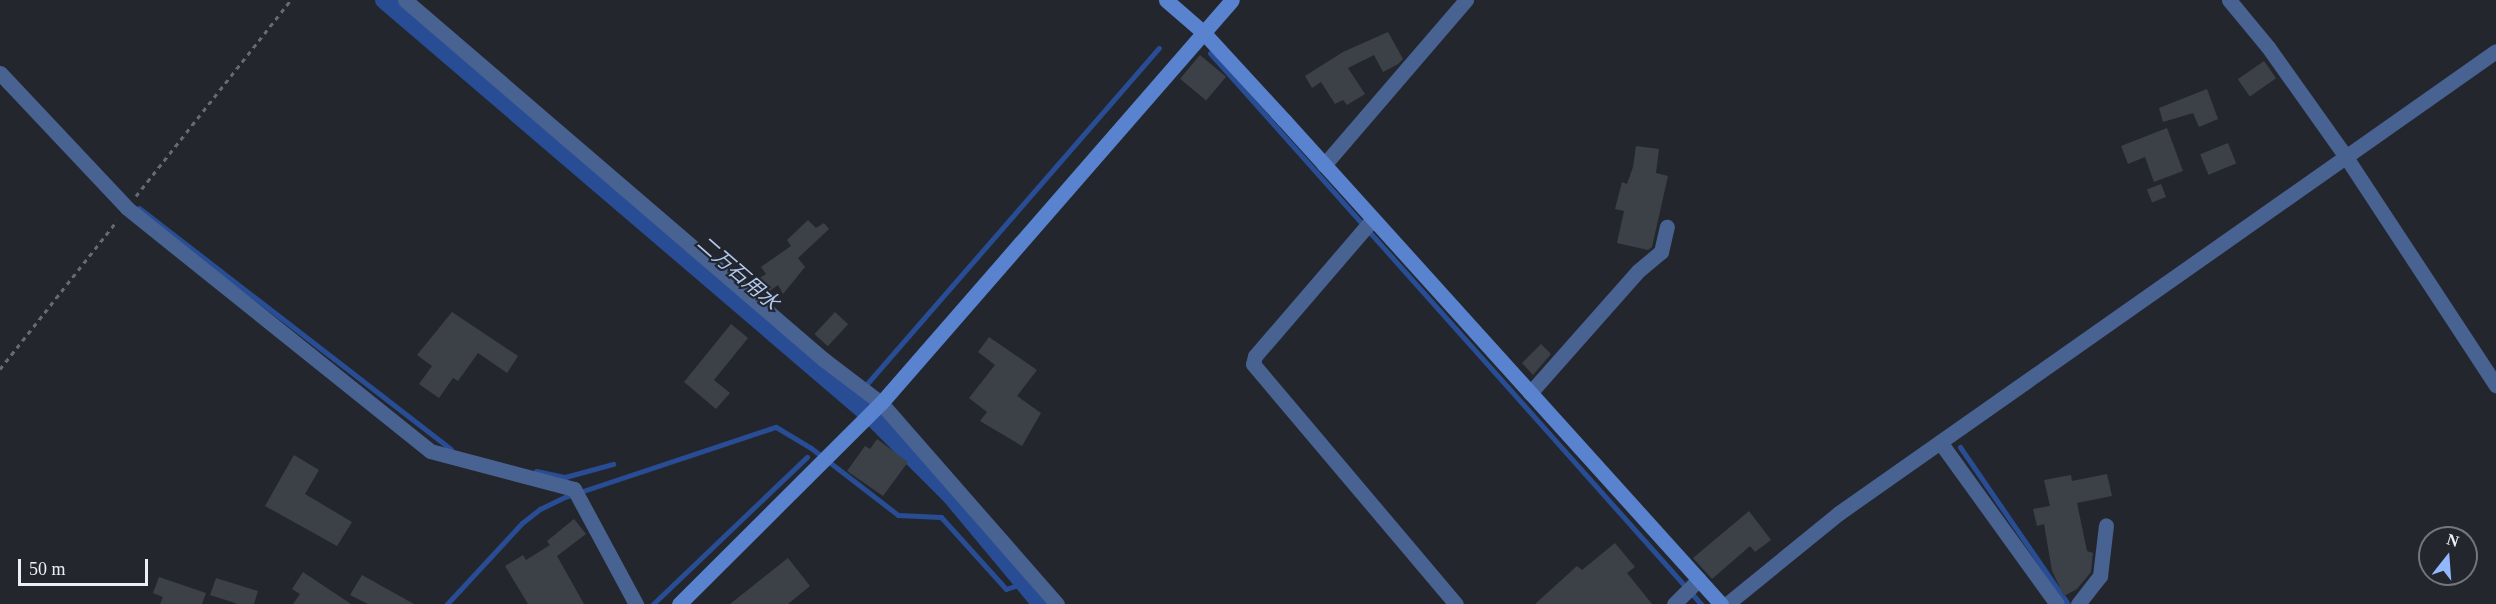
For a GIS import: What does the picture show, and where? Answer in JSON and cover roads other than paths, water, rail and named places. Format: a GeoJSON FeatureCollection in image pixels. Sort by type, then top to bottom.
{"type":"FeatureCollection","features":[{"type":"Feature","properties":{"kind":"street"},"geometry":{"type":"LineString","coordinates":[[405,0],[823,359],[880,403],[1057,604]]}},
{"type":"Feature","properties":{"kind":"street"},"geometry":{"type":"LineString","coordinates":[[1166,0],[1203,32],[1721,604]]}},
{"type":"Feature","properties":{"kind":"street"},"geometry":{"type":"LineString","coordinates":[[679,604],[880,403],[1232,0]]}},
{"type":"Feature","properties":{"kind":"street"},"geometry":{"type":"LineString","coordinates":[[1324,165],[1466,0]]}},
{"type":"Feature","properties":{"kind":"street"},"geometry":{"type":"LineString","coordinates":[[2229,0],[2268,47],[2344,154],[2496,385]]}},
{"type":"Feature","properties":{"kind":"street"},"geometry":{"type":"LineString","coordinates":[[1727,604],[1839,513],[2344,154],[2496,51]]}},
{"type":"Feature","properties":{"kind":"street"},"geometry":{"type":"LineString","coordinates":[[0,73],[127,208],[430,452],[574,489],[636,604]]}},
{"type":"Feature","properties":{"kind":"street"},"geometry":{"type":"LineString","coordinates":[[1372,220],[1255,356],[1253,364],[1456,604]]}},
{"type":"Feature","properties":{"kind":"street"},"geometry":{"type":"LineString","coordinates":[[1530,393],[1638,271],[1661,252],[1667,227]]}},
{"type":"Feature","properties":{"kind":"street"},"geometry":{"type":"LineString","coordinates":[[1940,442],[2057,604]]}},
{"type":"Feature","properties":{"kind":"street"},"geometry":{"type":"LineString","coordinates":[[2078,604],[2100,576],[2106,525]]}},
{"type":"Feature","properties":{"kind":"street"},"geometry":{"type":"LineString","coordinates":[[1674,604],[1699,579]]}},
{"type":"Feature","properties":{"kind":"waterway","name":"二万石用水"},"geometry":{"type":"LineString","coordinates":[[384,0],[875,420],[951,496],[1041,604]]}},
{"type":"Feature","properties":{"kind":"waterway"},"geometry":{"type":"LineString","coordinates":[[865,386],[1159,48]]}},
{"type":"Feature","properties":{"kind":"waterway"},"geometry":{"type":"LineString","coordinates":[[1210,53],[1701,604]]}},
{"type":"Feature","properties":{"kind":"waterway"},"geometry":{"type":"LineString","coordinates":[[139,208],[451,449]]}},
{"type":"Feature","properties":{"kind":"waterway"},"geometry":{"type":"LineString","coordinates":[[447,604],[522,523],[540,509],[565,497],[776,427],[811,448],[898,515],[941,517],[1006,589],[1023,583]]}},
{"type":"Feature","properties":{"kind":"waterway"},"geometry":{"type":"LineString","coordinates":[[1960,447],[2068,604]]}},
{"type":"Feature","properties":{"kind":"waterway"},"geometry":{"type":"LineString","coordinates":[[653,604],[807,457]]}},
{"type":"Feature","properties":{"kind":"waterway"},"geometry":{"type":"LineString","coordinates":[[536,471],[565,477],[613,464]]}}]}
